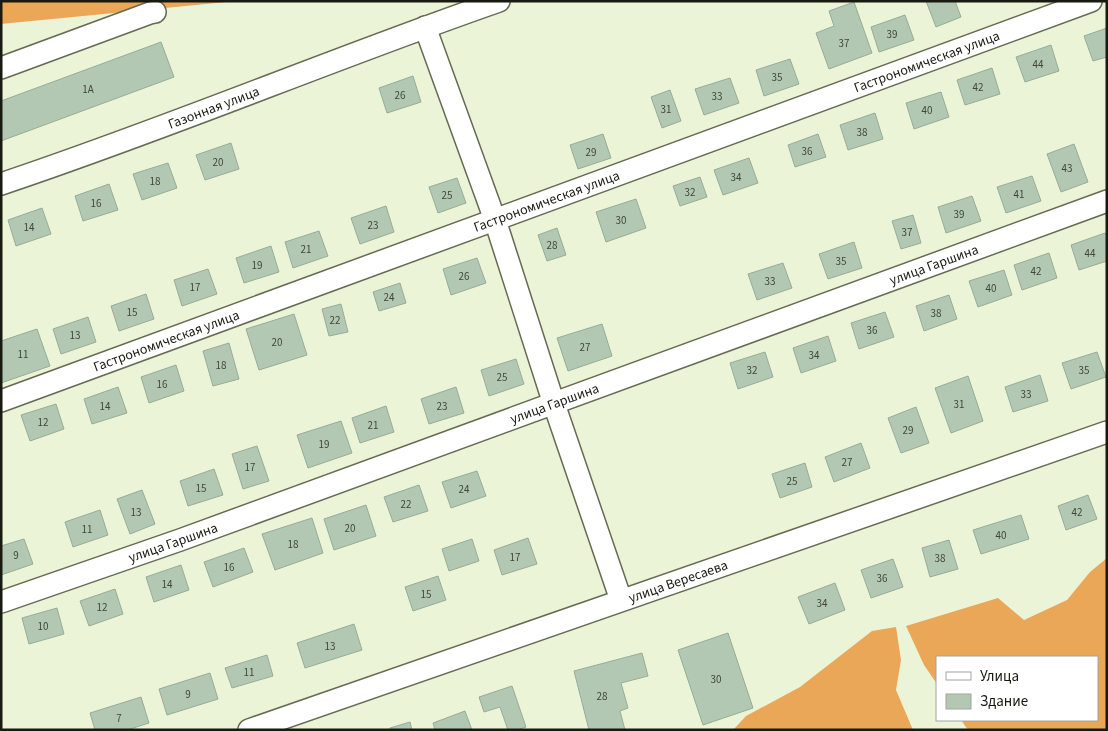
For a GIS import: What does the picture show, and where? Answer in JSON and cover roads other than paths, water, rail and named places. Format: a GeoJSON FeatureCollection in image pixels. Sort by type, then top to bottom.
{"type":"FeatureCollection","features":[{"type":"Feature","properties":{"kind":"street","name":"Газонная улица"},"geometry":{"type":"LineString","coordinates":[[1,184],[75,160],[425,27],[499,1]]}},
{"type":"Feature","properties":{"kind":"street","name":"Гастрономическая улица"},"geometry":{"type":"LineString","coordinates":[[1,401],[1092,1]]}},
{"type":"Feature","properties":{"kind":"street"},"geometry":{"type":"LineString","coordinates":[[1,68],[155,12]]}},
{"type":"Feature","properties":{"kind":"street"},"geometry":{"type":"LineString","coordinates":[[425,27],[495,220],[554,404],[622,600]]}},
{"type":"Feature","properties":{"kind":"street","name":"улица Гаршина"},"geometry":{"type":"LineString","coordinates":[[1,602],[170,543],[1107,202]]}},
{"type":"Feature","properties":{"kind":"street","name":"улица Вересаева"},"geometry":{"type":"LineString","coordinates":[[249,730],[1107,432]]}}]}
